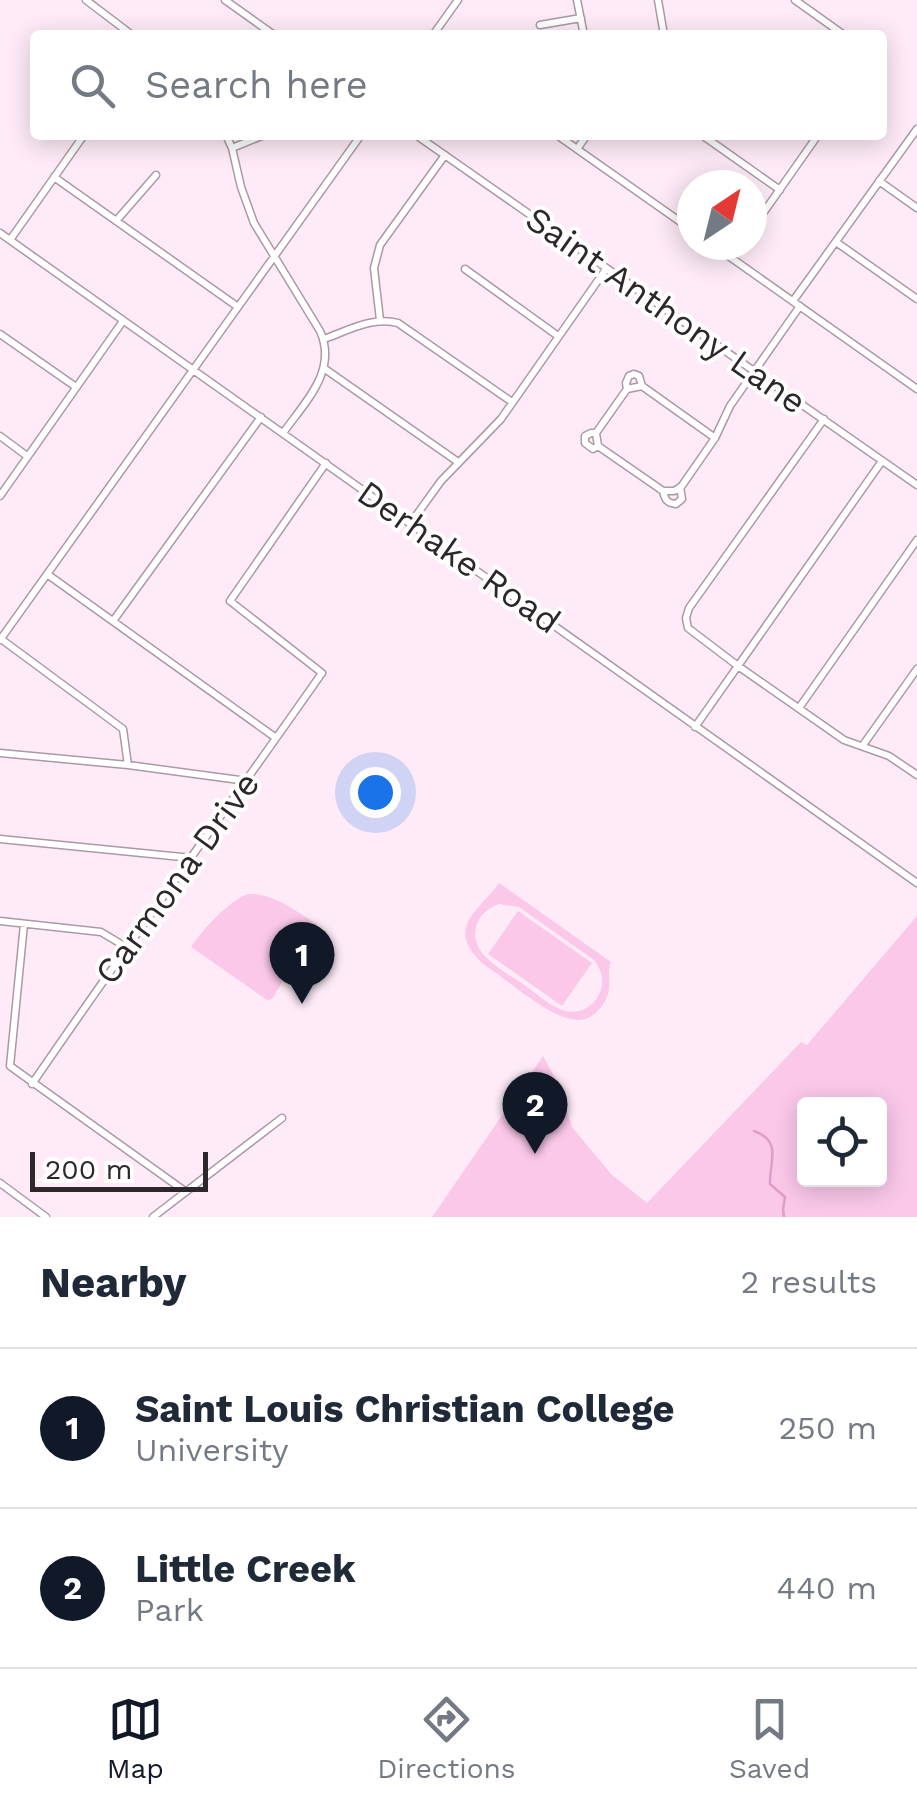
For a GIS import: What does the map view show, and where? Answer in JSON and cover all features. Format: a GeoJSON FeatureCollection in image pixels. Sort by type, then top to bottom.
{"type":"FeatureCollection","features":[{"type":"Feature","properties":{"kind":"street"},"geometry":{"type":"LineString","coordinates":[[86,0],[125,30]]}},
{"type":"Feature","properties":{"kind":"street"},"geometry":{"type":"LineString","coordinates":[[225,0],[267,30]]}},
{"type":"Feature","properties":{"kind":"street"},"geometry":{"type":"LineString","coordinates":[[437,30],[458,0]]}},
{"type":"Feature","properties":{"kind":"street"},"geometry":{"type":"LineString","coordinates":[[578,0],[583,30]]}},
{"type":"Feature","properties":{"kind":"street"},"geometry":{"type":"LineString","coordinates":[[658,0],[663,30]]}},
{"type":"Feature","properties":{"kind":"street"},"geometry":{"type":"LineString","coordinates":[[794,0],[837,30]]}},
{"type":"Feature","properties":{"kind":"street"},"geometry":{"type":"LineString","coordinates":[[540,25],[580,18]]}},
{"type":"Feature","properties":{"kind":"street"},"geometry":{"type":"LineString","coordinates":[[715,438],[642,386],[627,388],[596,433],[598,446],[663,490],[677,489],[715,438],[730,406],[836,242],[917,129]]}},
{"type":"Feature","properties":{"kind":"street"},"geometry":{"type":"LineString","coordinates":[[10,240],[80,140]]}},
{"type":"Feature","properties":{"kind":"street"},"geometry":{"type":"LineString","coordinates":[[228,140],[254,223],[326,348],[320,381],[283,433]]}},
{"type":"Feature","properties":{"kind":"street"},"geometry":{"type":"LineString","coordinates":[[232,148],[252,140]]}},
{"type":"Feature","properties":{"kind":"street"},"geometry":{"type":"LineString","coordinates":[[128,764],[123,730],[0,640],[357,140]]}},
{"type":"Feature","properties":{"kind":"street","name":"Saint Anthony Lane"},"geometry":{"type":"LineString","coordinates":[[423,140],[917,485]]}},
{"type":"Feature","properties":{"kind":"street"},"geometry":{"type":"LineString","coordinates":[[564,140],[677,219]]}},
{"type":"Feature","properties":{"kind":"street"},"geometry":{"type":"LineString","coordinates":[[577,149],[583,140]]}},
{"type":"Feature","properties":{"kind":"street"},"geometry":{"type":"LineString","coordinates":[[709,140],[780,190]]}},
{"type":"Feature","properties":{"kind":"street"},"geometry":{"type":"LineString","coordinates":[[767,208],[815,140]]}},
{"type":"Feature","properties":{"kind":"street"},"geometry":{"type":"LineString","coordinates":[[380,320],[374,268],[380,245],[445,155]]}},
{"type":"Feature","properties":{"kind":"street"},"geometry":{"type":"LineString","coordinates":[[116,221],[156,175]]}},
{"type":"Feature","properties":{"kind":"street"},"geometry":{"type":"LineString","coordinates":[[54,177],[238,307]]}},
{"type":"Feature","properties":{"kind":"street"},"geometry":{"type":"LineString","coordinates":[[879,182],[917,208]]}},
{"type":"Feature","properties":{"kind":"street","name":"Derhake Road"},"geometry":{"type":"LineString","coordinates":[[0,233],[917,883]]}},
{"type":"Feature","properties":{"kind":"street"},"geometry":{"type":"LineString","coordinates":[[836,242],[917,299]]}},
{"type":"Feature","properties":{"kind":"street"},"geometry":{"type":"LineString","coordinates":[[735,260],[917,388]]}},
{"type":"Feature","properties":{"kind":"street"},"geometry":{"type":"LineString","coordinates":[[465,268],[558,336]]}},
{"type":"Feature","properties":{"kind":"street"},"geometry":{"type":"LineString","coordinates":[[410,524],[441,481],[501,419],[606,269]]}},
{"type":"Feature","properties":{"kind":"street"},"geometry":{"type":"LineString","coordinates":[[324,339],[389,320],[406,327],[512,402]]}},
{"type":"Feature","properties":{"kind":"street"},"geometry":{"type":"LineString","coordinates":[[0,496],[123,321]]}},
{"type":"Feature","properties":{"kind":"street"},"geometry":{"type":"LineString","coordinates":[[0,334],[76,387]]}},
{"type":"Feature","properties":{"kind":"street"},"geometry":{"type":"LineString","coordinates":[[325,369],[458,462]]}},
{"type":"Feature","properties":{"kind":"street"},"geometry":{"type":"LineString","coordinates":[[113,621],[261,418]]}},
{"type":"Feature","properties":{"kind":"street"},"geometry":{"type":"LineString","coordinates":[[824,419],[689,608],[688,628],[844,740],[889,756],[917,775]]}},
{"type":"Feature","properties":{"kind":"street"},"geometry":{"type":"LineString","coordinates":[[0,436],[28,456]]}},
{"type":"Feature","properties":{"kind":"street"},"geometry":{"type":"LineString","coordinates":[[696,727],[882,461]]}},
{"type":"Feature","properties":{"kind":"street","name":"Carmona Drive"},"geometry":{"type":"LineString","coordinates":[[32,1084],[322,672],[230,602],[326,463]]}},
{"type":"Feature","properties":{"kind":"street"},"geometry":{"type":"LineString","coordinates":[[663,490],[664,498],[676,504],[682,498],[677,489]]}},
{"type":"Feature","properties":{"kind":"street"},"geometry":{"type":"LineString","coordinates":[[799,708],[917,540]]}},
{"type":"Feature","properties":{"kind":"street"},"geometry":{"type":"LineString","coordinates":[[47,574],[276,738]]}},
{"type":"Feature","properties":{"kind":"street"},"geometry":{"type":"LineString","coordinates":[[863,745],[916,671]]}},
{"type":"Feature","properties":{"kind":"street"},"geometry":{"type":"LineString","coordinates":[[0,753],[247,780]]}},
{"type":"Feature","properties":{"kind":"street"},"geometry":{"type":"LineString","coordinates":[[0,839],[192,858]]}},
{"type":"Feature","properties":{"kind":"street"},"geometry":{"type":"LineString","coordinates":[[0,921],[101,932],[126,946]]}},
{"type":"Feature","properties":{"kind":"street"},"geometry":{"type":"LineString","coordinates":[[24,924],[10,1066],[186,1192]]}},
{"type":"Feature","properties":{"kind":"street"},"geometry":{"type":"LineString","coordinates":[[153,1217],[282,1118]]}},
{"type":"Feature","properties":{"kind":"street"},"geometry":{"type":"LineString","coordinates":[[0,1183],[46,1217]]}},
{"type":"Feature","properties":{"kind":"shaded area"},"geometry":{"type":"Polygon","coordinates":[[[499,883],[611,962],[608,994],[597,1012],[576,1020],[564,1018],[482,963],[471,951],[466,940],[469,920],[499,883]],[[499,904],[481,917],[475,935],[482,953],[555,1007],[570,1012],[588,1007],[602,986],[594,960],[519,907],[499,904]]]}},
{"type":"Feature","properties":{"kind":"shaded area"},"geometry":{"type":"Polygon","coordinates":[[[247,894],[275,899],[317,924],[272,999],[267,1000],[191,947],[216,917],[247,894]]]}},
{"type":"Feature","properties":{"kind":"shaded area"},"geometry":{"type":"Polygon","coordinates":[[[518,911],[592,963],[562,1006],[488,954],[518,911]]]}},
{"type":"Feature","properties":{"kind":"shaded area"},"geometry":{"type":"Polygon","coordinates":[[[917,916],[917,1217],[432,1217],[543,1056],[558,1083],[572,1127],[611,1174],[647,1203],[801,1042],[807,1045],[917,916]]]}},
{"type":"Feature","properties":{"kind":"waterway"},"geometry":{"type":"LineString","coordinates":[[754,1131],[772,1147],[770,1184],[785,1197],[784,1217]]}},
{"type":"Feature","properties":{"kind":"place","name":"Saint Louis Christian College"},"geometry":{"type":"Point","coordinates":[302,1004]}},
{"type":"Feature","properties":{"kind":"place","name":"Little Creek"},"geometry":{"type":"Point","coordinates":[535,1154]}}]}
